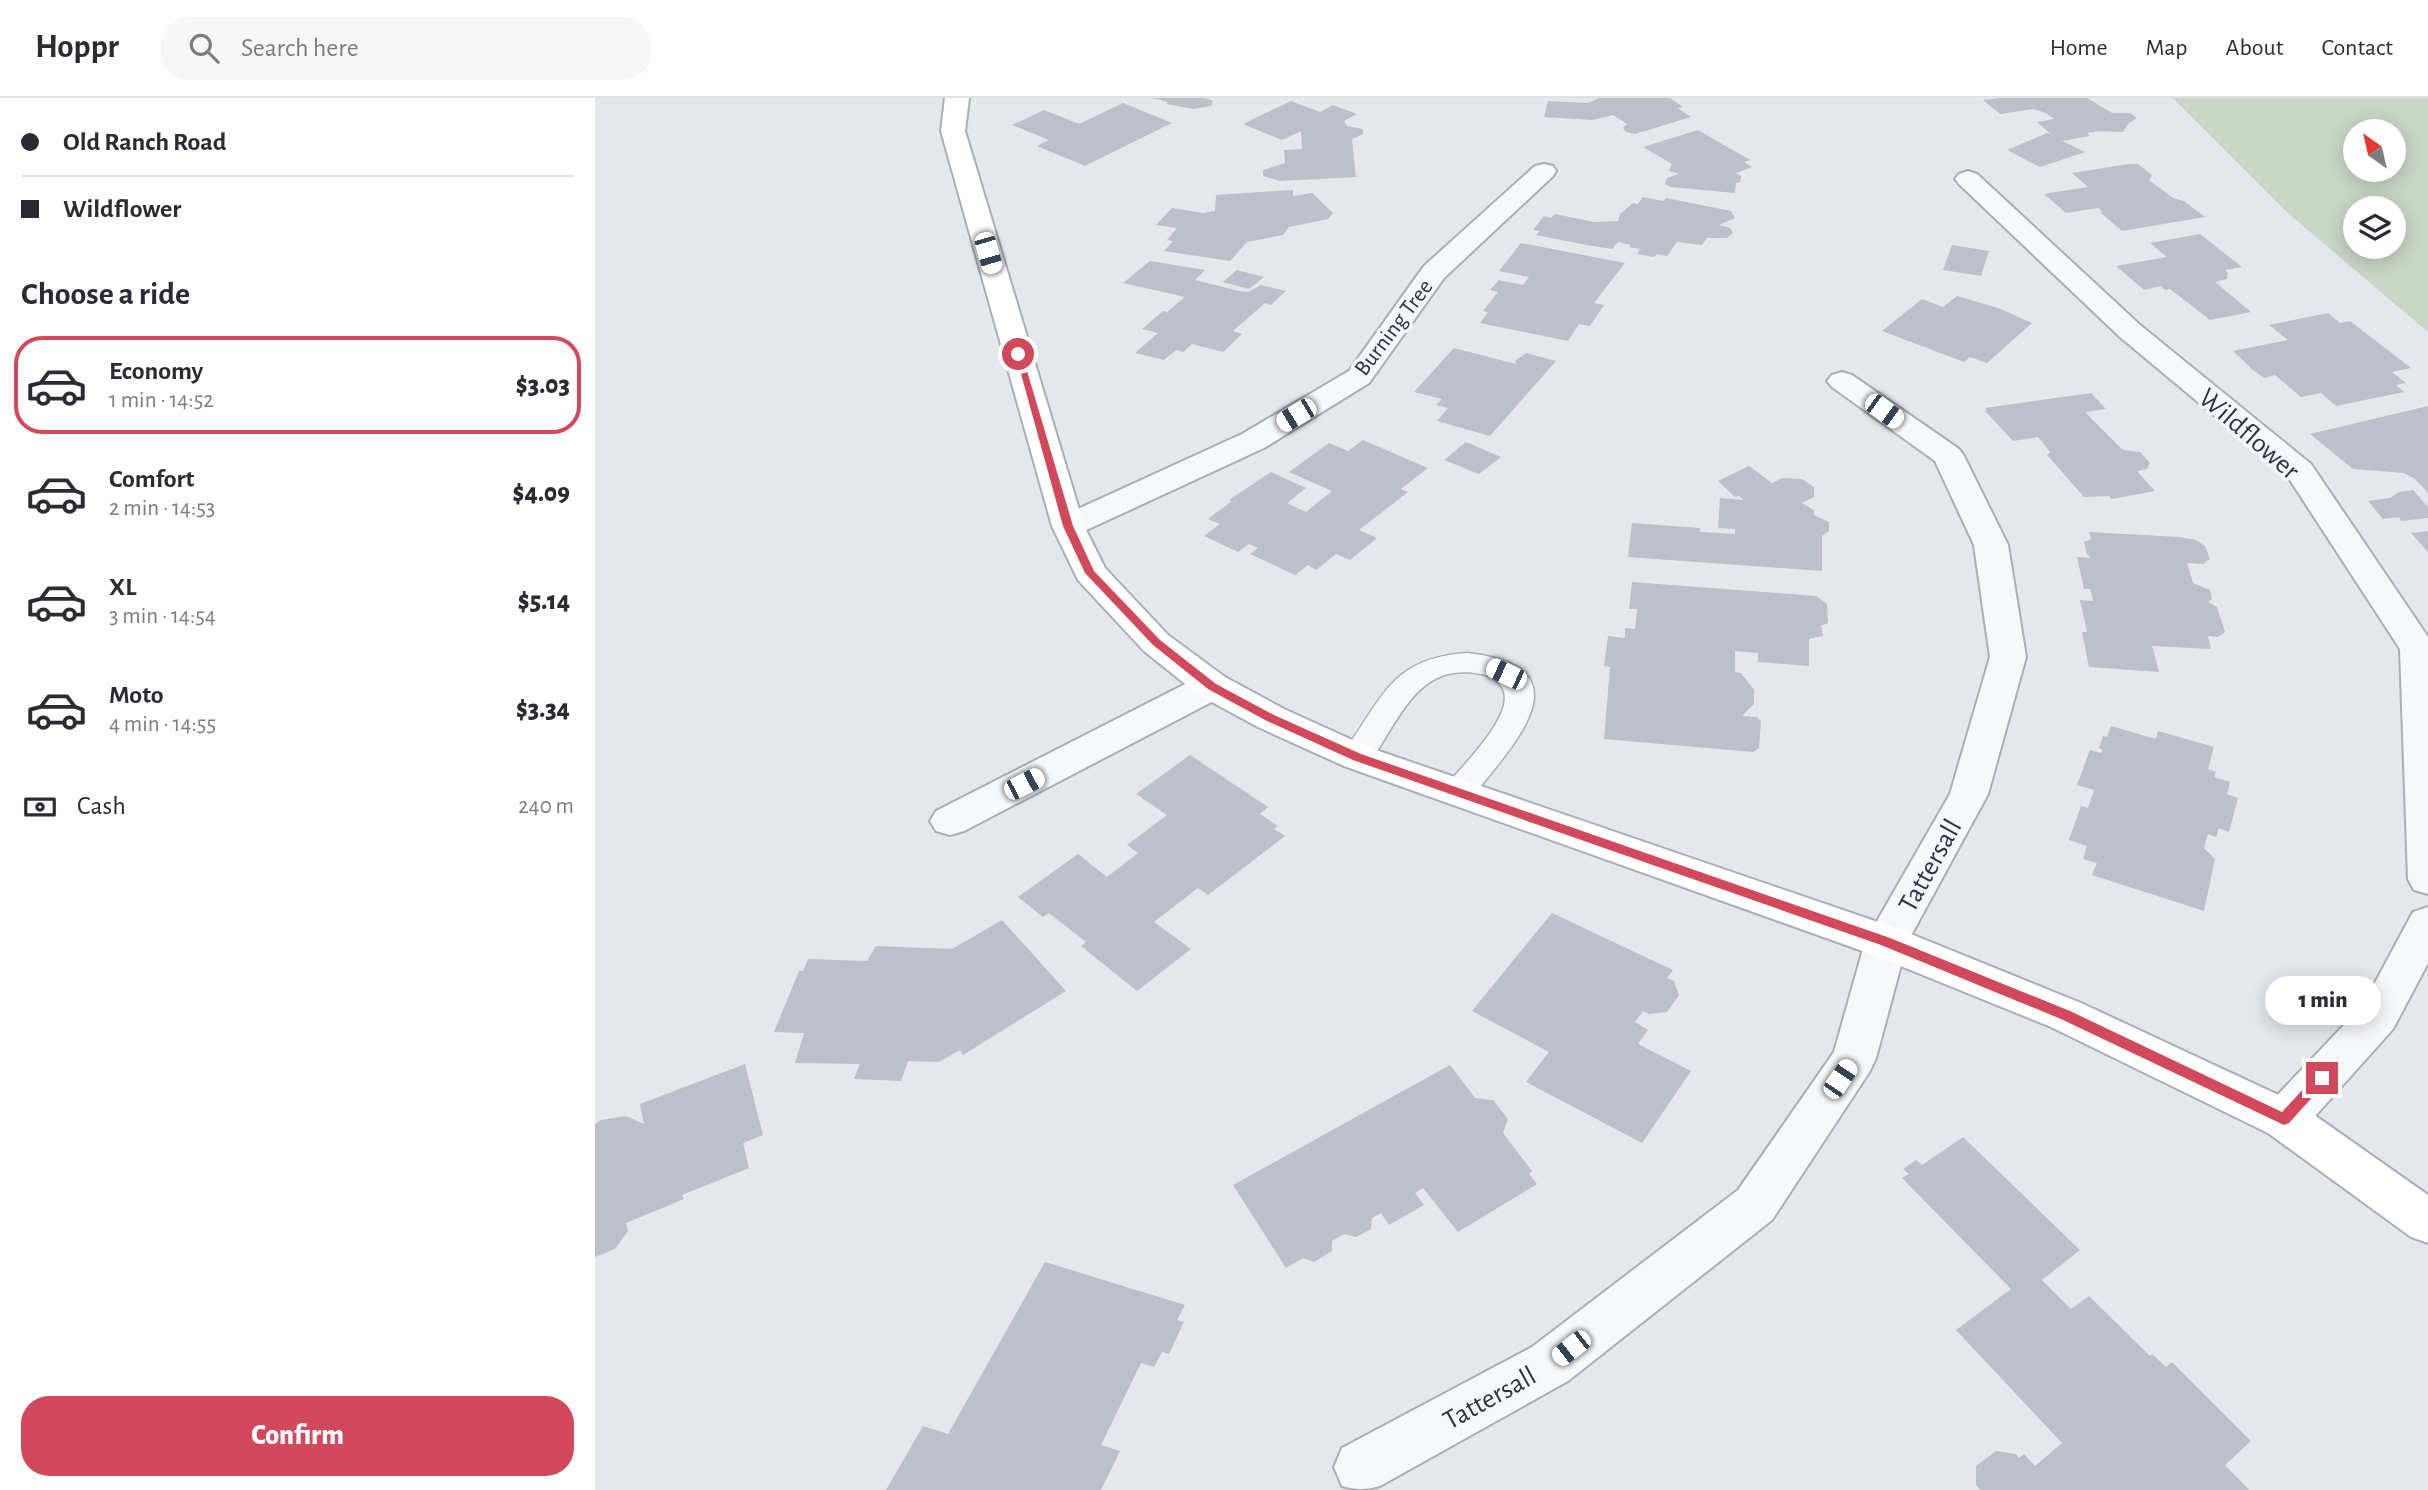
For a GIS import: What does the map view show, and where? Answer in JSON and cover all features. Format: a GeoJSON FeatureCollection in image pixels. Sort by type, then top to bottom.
{"type":"FeatureCollection","features":[{"type":"Feature","properties":{"kind":"street"},"geometry":{"type":"LineString","coordinates":[[957,98],[953,131],[1068,526],[1090,573],[1156,643],[1212,686],[1271,718],[1357,757],[1886,942],[2066,1015],[2284,1119],[2428,1222]]}},
{"type":"Feature","properties":{"kind":"street","name":"Burning Tree"},"geometry":{"type":"LineString","coordinates":[[1068,526],[1253,441],[1359,377],[1434,272],[1544,172]]}},
{"type":"Feature","properties":{"kind":"street","name":"Wildflower"},"geometry":{"type":"LineString","coordinates":[[1968,179],[2130,331],[2300,471],[2411,638],[2418,649],[2428,879]]}},
{"type":"Feature","properties":{"kind":"street","name":"Tattersall"},"geometry":{"type":"LineString","coordinates":[[1361,1467],[1550,1364],[1755,1205],[1854,1058],[1886,942],[1969,794],[2008,657],[1991,545],[1948,456],[1842,381]]}},
{"type":"Feature","properties":{"kind":"street"},"geometry":{"type":"LineString","coordinates":[[950,821],[1212,686]]}},
{"type":"Feature","properties":{"kind":"street"},"geometry":{"type":"LineString","coordinates":[[2284,1119],[2378,1017],[2428,922]]}},
{"type":"Feature","properties":{"kind":"lane"},"geometry":{"type":"LineString","coordinates":[[1357,757],[1416,677],[1437,665],[1459,661],[1483,663],[1506,674],[1519,689],[1520,706],[1511,725],[1457,794]]}},
{"type":"Feature","properties":{"kind":"green space"},"geometry":{"type":"Polygon","coordinates":[[[2173,98],[2428,98],[2428,332],[2289,214],[2173,98]]]}},
{"type":"Feature","properties":{"kind":"building"},"geometry":{"type":"Polygon","coordinates":[[[1153,98],[1205,98],[1213,101],[1211,106],[1193,109],[1166,104],[1168,102],[1153,98]]]}},
{"type":"Feature","properties":{"kind":"building"},"geometry":{"type":"Polygon","coordinates":[[[1599,98],[1670,98],[1691,117],[1635,134],[1626,132],[1623,128],[1627,124],[1613,115],[1593,120],[1544,117],[1548,101],[1588,103],[1599,98]]]}},
{"type":"Feature","properties":{"kind":"building"},"geometry":{"type":"Polygon","coordinates":[[[2087,98],[2112,113],[2130,113],[2137,118],[2129,123],[2123,132],[2099,131],[2087,133],[2090,136],[2062,141],[2085,152],[2040,167],[2007,150],[2047,133],[2052,135],[2037,122],[2054,119],[2033,109],[2000,114],[1983,100],[2087,98]]]}},
{"type":"Feature","properties":{"kind":"building"},"geometry":{"type":"Polygon","coordinates":[[[1291,101],[1320,112],[1333,105],[1357,114],[1344,121],[1347,126],[1363,129],[1363,134],[1352,139],[1356,177],[1280,181],[1263,176],[1263,170],[1285,163],[1284,150],[1302,149],[1301,131],[1282,140],[1243,124],[1291,101]]]}},
{"type":"Feature","properties":{"kind":"building"},"geometry":{"type":"Polygon","coordinates":[[[1123,103],[1172,123],[1085,166],[1037,146],[1049,140],[1012,125],[1044,110],[1079,124],[1123,103]]]}},
{"type":"Feature","properties":{"kind":"building"},"geometry":{"type":"Polygon","coordinates":[[[1698,130],[1750,160],[1744,162],[1752,167],[1736,173],[1741,176],[1740,182],[1736,183],[1735,193],[1671,187],[1665,184],[1667,178],[1679,174],[1669,171],[1672,164],[1643,147],[1698,130]]]}},
{"type":"Feature","properties":{"kind":"building"},"geometry":{"type":"Polygon","coordinates":[[[2138,164],[2152,175],[2149,180],[2205,217],[2122,231],[2098,208],[2066,213],[2044,194],[2088,187],[2072,173],[2138,164]]]}},
{"type":"Feature","properties":{"kind":"building"},"geometry":{"type":"Polygon","coordinates":[[[1293,190],[1293,196],[1312,193],[1333,213],[1328,219],[1289,227],[1283,235],[1247,242],[1230,261],[1164,251],[1173,241],[1167,240],[1177,228],[1156,225],[1172,208],[1203,213],[1215,211],[1216,195],[1293,190]]]}},
{"type":"Feature","properties":{"kind":"building"},"geometry":{"type":"Polygon","coordinates":[[[1643,197],[1663,201],[1666,198],[1731,211],[1735,218],[1719,225],[1730,228],[1733,233],[1727,238],[1707,238],[1702,245],[1677,242],[1667,256],[1657,254],[1654,257],[1637,254],[1640,249],[1618,242],[1612,249],[1536,235],[1540,231],[1533,230],[1544,216],[1551,218],[1555,214],[1594,222],[1618,221],[1620,214],[1633,203],[1638,204],[1643,197]]]}},
{"type":"Feature","properties":{"kind":"building"},"geometry":{"type":"Polygon","coordinates":[[[2200,234],[2242,267],[2225,270],[2228,273],[2227,279],[2215,282],[2251,312],[2210,320],[2170,289],[2165,290],[2161,286],[2144,290],[2116,266],[2167,257],[2150,243],[2200,234]]]}},
{"type":"Feature","properties":{"kind":"building"},"geometry":{"type":"Polygon","coordinates":[[[1521,243],[1625,263],[1594,303],[1604,305],[1590,326],[1579,324],[1568,341],[1480,323],[1488,312],[1483,311],[1498,292],[1490,290],[1499,280],[1523,285],[1529,277],[1499,271],[1521,243]]]}},
{"type":"Feature","properties":{"kind":"building"},"geometry":{"type":"Polygon","coordinates":[[[1952,245],[1989,251],[1981,276],[1943,270],[1952,245]]]}},
{"type":"Feature","properties":{"kind":"building"},"geometry":{"type":"Polygon","coordinates":[[[1150,261],[1205,270],[1195,280],[1239,291],[1248,292],[1261,285],[1286,291],[1271,305],[1265,303],[1233,331],[1242,334],[1223,352],[1192,344],[1183,352],[1176,350],[1164,360],[1135,353],[1158,333],[1142,329],[1185,297],[1123,283],[1150,261]]]}},
{"type":"Feature","properties":{"kind":"building"},"geometry":{"type":"Polygon","coordinates":[[[1237,270],[1264,277],[1249,289],[1223,282],[1237,270]]]}},
{"type":"Feature","properties":{"kind":"building"},"geometry":{"type":"Polygon","coordinates":[[[1957,296],[1998,308],[2032,323],[1987,363],[1970,357],[1964,362],[1882,331],[1922,299],[1943,307],[1957,296]]]}},
{"type":"Feature","properties":{"kind":"building"},"geometry":{"type":"Polygon","coordinates":[[[2328,313],[2340,323],[2350,321],[2411,368],[2392,372],[2406,383],[2396,385],[2404,392],[2336,406],[2321,393],[2301,397],[2275,375],[2264,378],[2233,351],[2288,340],[2269,325],[2328,313]]]}},
{"type":"Feature","properties":{"kind":"building"},"geometry":{"type":"Polygon","coordinates":[[[1454,348],[1516,364],[1515,361],[1526,353],[1556,361],[1490,436],[1437,421],[1448,408],[1436,405],[1442,399],[1414,392],[1454,348]]]}},
{"type":"Feature","properties":{"kind":"building"},"geometry":{"type":"Polygon","coordinates":[[[2091,393],[2106,409],[2085,412],[2123,450],[2140,452],[2150,463],[2147,469],[2137,471],[2155,491],[2112,499],[2109,496],[2084,497],[2047,455],[2050,452],[2038,437],[2013,441],[1985,411],[1985,408],[2091,393]]]}},
{"type":"Feature","properties":{"kind":"building"},"geometry":{"type":"Polygon","coordinates":[[[2428,406],[2428,493],[2415,479],[2404,473],[2353,469],[2310,434],[2428,406]]]}},
{"type":"Feature","properties":{"kind":"building"},"geometry":{"type":"Polygon","coordinates":[[[1363,440],[1428,468],[1401,489],[1408,492],[1359,530],[1377,538],[1350,560],[1336,554],[1316,570],[1308,565],[1295,575],[1250,554],[1258,548],[1249,544],[1238,552],[1204,536],[1220,524],[1208,519],[1232,501],[1229,500],[1271,472],[1306,488],[1287,503],[1306,512],[1332,491],[1289,472],[1329,443],[1348,451],[1363,440]]]}},
{"type":"Feature","properties":{"kind":"building"},"geometry":{"type":"Polygon","coordinates":[[[1466,442],[1501,457],[1479,474],[1444,460],[1466,442]]]}},
{"type":"Feature","properties":{"kind":"building"},"geometry":{"type":"Polygon","coordinates":[[[1749,466],[1772,483],[1783,478],[1802,479],[1814,487],[1814,497],[1802,503],[1814,510],[1814,515],[1829,522],[1829,531],[1822,536],[1822,571],[1628,557],[1632,523],[1700,528],[1700,532],[1735,534],[1735,529],[1718,528],[1720,498],[1744,500],[1739,496],[1735,497],[1718,481],[1749,466]]]}},
{"type":"Feature","properties":{"kind":"building"},"geometry":{"type":"Polygon","coordinates":[[[2413,490],[2428,507],[2428,518],[2401,521],[2399,517],[2383,519],[2368,501],[2390,498],[2399,492],[2413,490]]]}},
{"type":"Feature","properties":{"kind":"building"},"geometry":{"type":"Polygon","coordinates":[[[2428,531],[2428,552],[2411,533],[2428,531]]]}},
{"type":"Feature","properties":{"kind":"building"},"geometry":{"type":"Polygon","coordinates":[[[2089,532],[2179,537],[2196,540],[2205,546],[2210,559],[2203,564],[2187,563],[2193,583],[2210,590],[2212,599],[2208,602],[2217,607],[2225,632],[2218,637],[2208,636],[2211,649],[2152,646],[2159,672],[2089,667],[2082,632],[2087,632],[2080,600],[2093,601],[2090,589],[2084,589],[2077,557],[2091,558],[2084,542],[2091,539],[2089,532]]]}},
{"type":"Feature","properties":{"kind":"building"},"geometry":{"type":"Polygon","coordinates":[[[1632,582],[1816,596],[1827,604],[1828,623],[1821,626],[1823,636],[1809,639],[1809,666],[1758,662],[1758,653],[1735,651],[1735,672],[1741,673],[1754,690],[1754,704],[1742,716],[1757,717],[1761,721],[1759,748],[1753,752],[1604,739],[1610,667],[1604,666],[1608,636],[1625,638],[1625,628],[1635,629],[1637,609],[1629,609],[1632,582]]]}},
{"type":"Feature","properties":{"kind":"building"},"geometry":{"type":"Polygon","coordinates":[[[2111,726],[2156,739],[2158,731],[2214,747],[2208,769],[2216,772],[2214,777],[2230,782],[2227,794],[2238,798],[2229,832],[2219,828],[2216,837],[2208,834],[2204,848],[2215,859],[2204,911],[2092,875],[2097,863],[2083,859],[2087,846],[2069,840],[2081,806],[2088,808],[2094,790],[2077,785],[2090,750],[2101,753],[2103,750],[2099,748],[2103,736],[2107,737],[2111,726]]]}},
{"type":"Feature","properties":{"kind":"building"},"geometry":{"type":"Polygon","coordinates":[[[1190,755],[1268,807],[1260,814],[1278,826],[1274,829],[1285,836],[1208,895],[1198,888],[1154,922],[1191,949],[1137,991],[1081,946],[1086,942],[1049,913],[1043,917],[1018,897],[1078,854],[1107,877],[1138,853],[1127,845],[1167,815],[1136,794],[1190,755]]]}},
{"type":"Feature","properties":{"kind":"building"},"geometry":{"type":"Polygon","coordinates":[[[1552,913],[1673,970],[1667,978],[1674,981],[1679,995],[1667,1012],[1649,1014],[1643,1011],[1635,1022],[1648,1030],[1638,1044],[1691,1071],[1642,1143],[1526,1082],[1549,1052],[1472,1011],[1552,913]]]}},
{"type":"Feature","properties":{"kind":"building"},"geometry":{"type":"Polygon","coordinates":[[[1002,920],[1066,991],[963,1055],[960,1050],[939,1062],[908,1061],[901,1081],[854,1079],[860,1064],[795,1063],[804,1033],[774,1032],[799,971],[803,971],[808,959],[867,961],[876,946],[952,949],[1002,920]]]}},
{"type":"Feature","properties":{"kind":"building"},"geometry":{"type":"Polygon","coordinates":[[[745,1064],[763,1135],[743,1143],[749,1168],[682,1195],[684,1199],[626,1223],[628,1231],[615,1249],[595,1257],[595,1124],[601,1120],[626,1116],[644,1124],[640,1104],[745,1064]]]}},
{"type":"Feature","properties":{"kind":"building"},"geometry":{"type":"Polygon","coordinates":[[[1450,1065],[1475,1098],[1493,1100],[1508,1119],[1503,1133],[1532,1171],[1529,1174],[1537,1184],[1458,1232],[1423,1188],[1415,1193],[1424,1205],[1389,1225],[1381,1213],[1372,1218],[1371,1229],[1356,1237],[1344,1234],[1332,1241],[1332,1251],[1314,1262],[1303,1258],[1286,1268],[1233,1185],[1450,1065]]]}},
{"type":"Feature","properties":{"kind":"building"},"geometry":{"type":"Polygon","coordinates":[[[1963,1137],[2080,1250],[2042,1280],[2071,1309],[2089,1296],[2150,1356],[2152,1354],[2166,1367],[2172,1362],[2251,1441],[2225,1465],[2249,1490],[1980,1490],[1976,1485],[1976,1466],[1996,1451],[2016,1454],[2019,1458],[2024,1454],[2035,1466],[2062,1443],[1956,1330],[2011,1289],[1902,1178],[1909,1174],[1903,1169],[1916,1160],[1922,1165],[1963,1137]]]}},
{"type":"Feature","properties":{"kind":"building"},"geometry":{"type":"Polygon","coordinates":[[[1045,1262],[1185,1305],[1177,1320],[1184,1322],[1169,1354],[1162,1352],[1154,1367],[1141,1363],[1101,1445],[1120,1451],[1101,1490],[886,1490],[923,1426],[948,1434],[1045,1262]]]}},
{"type":"Feature","properties":{"kind":"route"},"geometry":{"type":"LineString","coordinates":[[1018,354],[1068,526],[1090,573],[1156,643],[1212,686],[1271,718],[1357,757],[1886,942],[2066,1015],[2284,1119],[2322,1078]]}}]}
